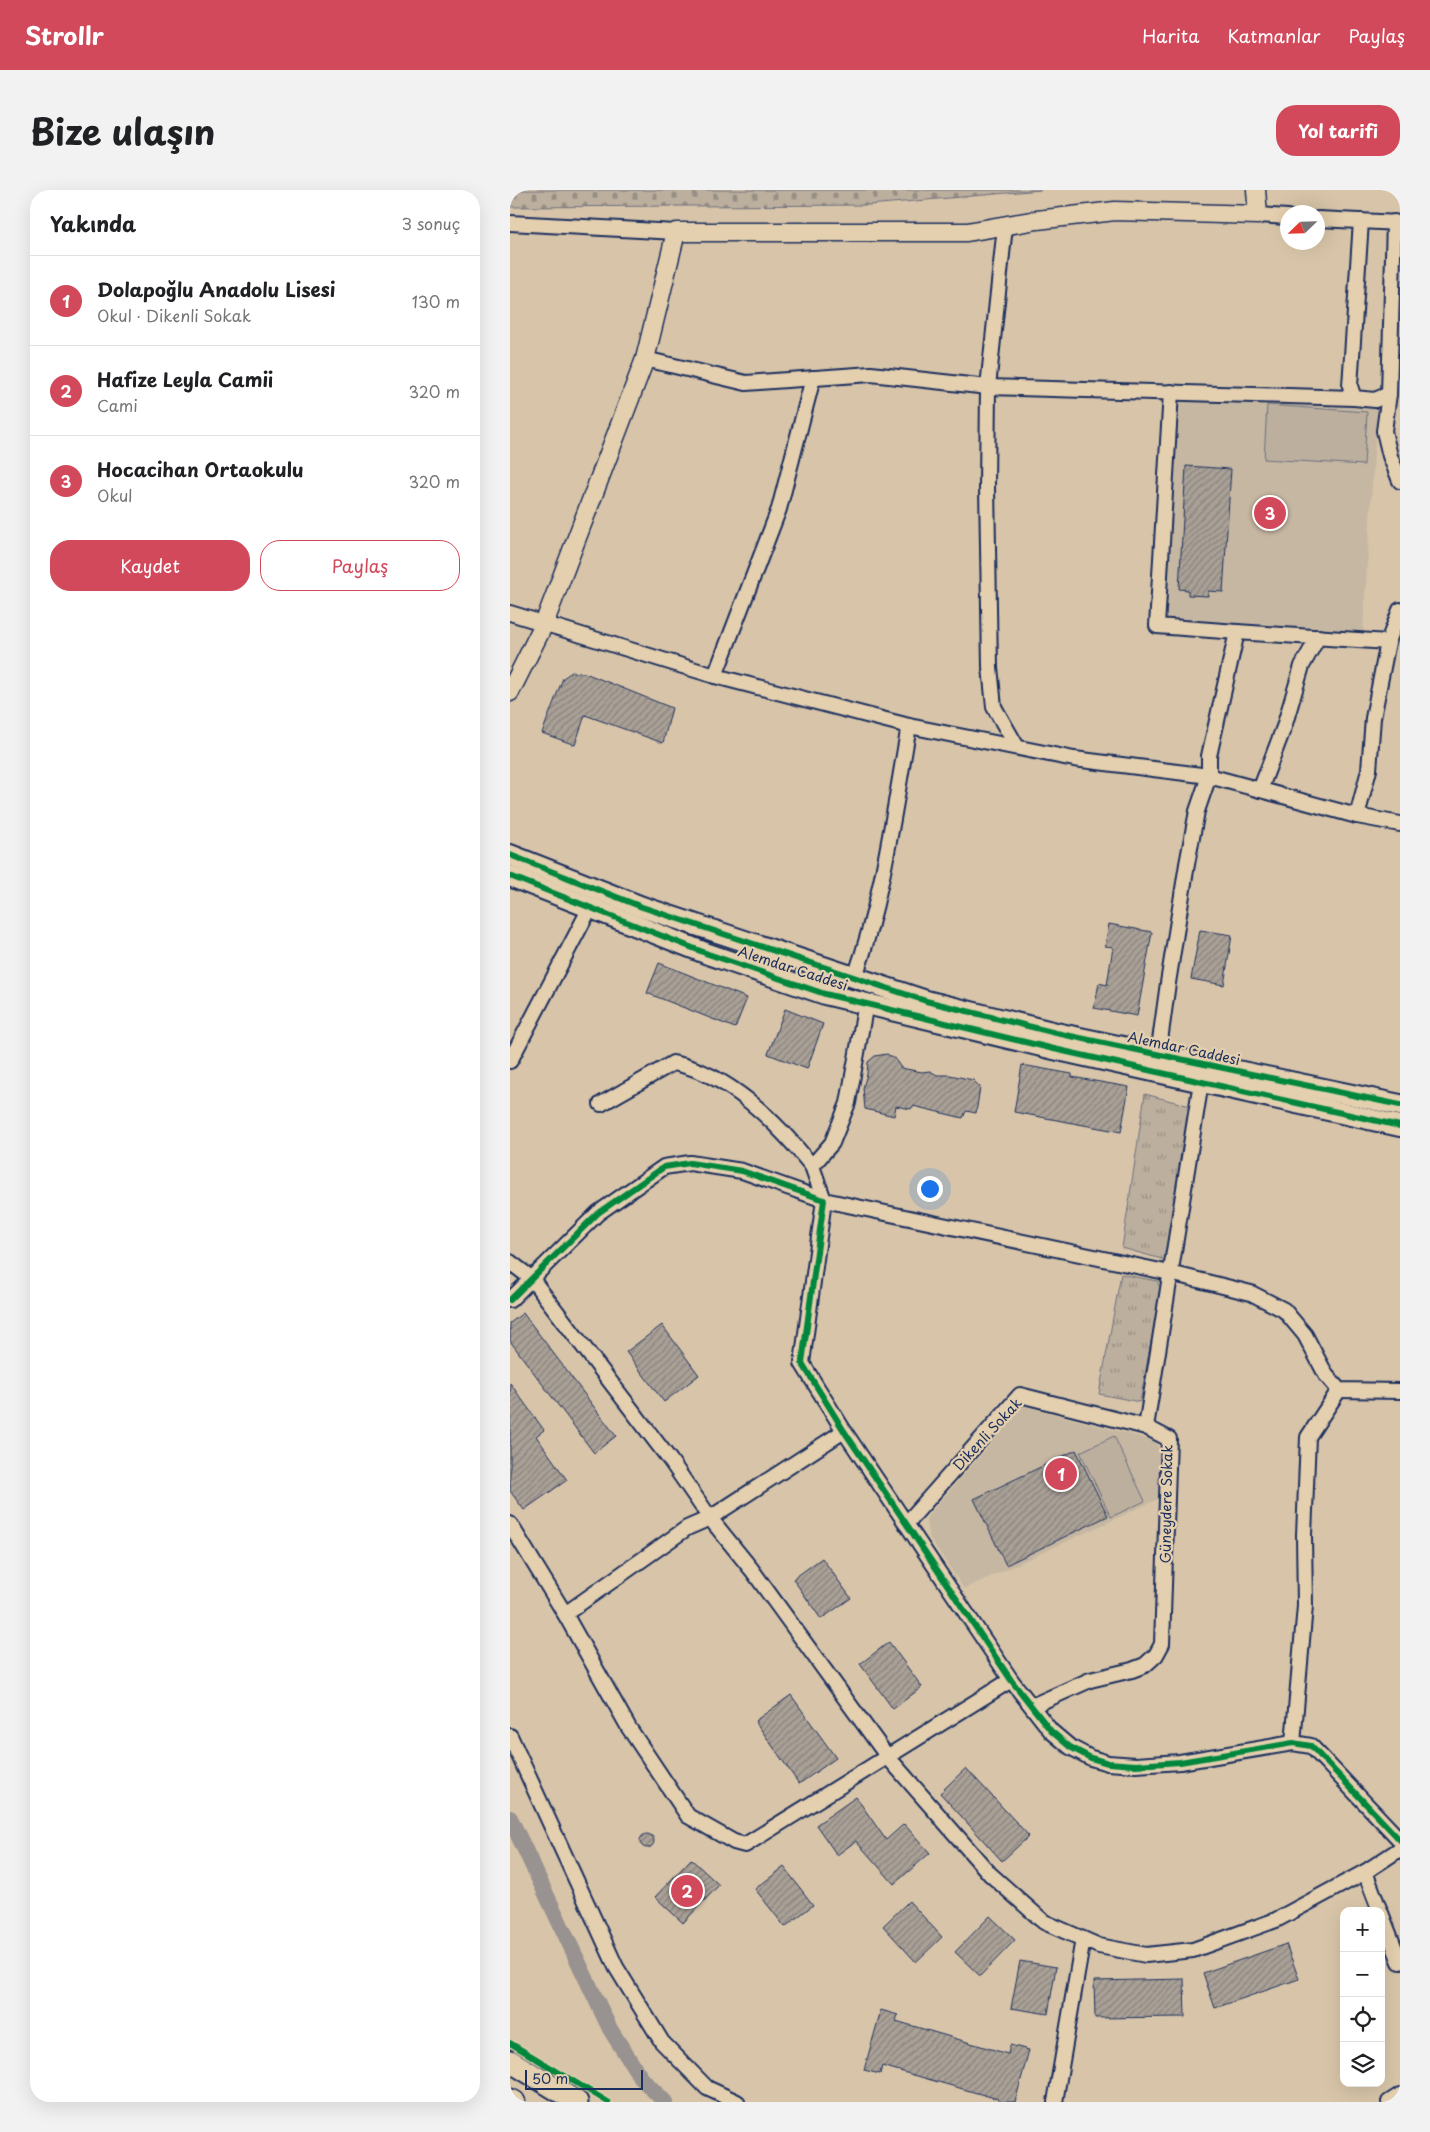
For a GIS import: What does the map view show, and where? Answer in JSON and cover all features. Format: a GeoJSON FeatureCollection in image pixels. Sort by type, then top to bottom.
{"type":"FeatureCollection","features":[{"type":"Feature","properties":{"kind":"main road","name":"Alemdar Caddesi"},"geometry":{"type":"LineString","coordinates":[[510,855],[642,907],[926,1001],[1056,1034],[1400,1105]]}},
{"type":"Feature","properties":{"kind":"main road","name":"Alemdar Caddesi"},"geometry":{"type":"LineString","coordinates":[[510,876],[726,960],[825,994],[1201,1082],[1400,1126]]}},
{"type":"Feature","properties":{"kind":"main road"},"geometry":{"type":"LineString","coordinates":[[510,2061],[577,2102]]}},
{"type":"Feature","properties":{"kind":"main road"},"geometry":{"type":"LineString","coordinates":[[510,2100],[514,2102]]}},
{"type":"Feature","properties":{"kind":"street"},"geometry":{"type":"LineString","coordinates":[[1256,190],[1258,215]]}},
{"type":"Feature","properties":{"kind":"street"},"geometry":{"type":"LineString","coordinates":[[510,223],[676,232],[967,232],[1037,220],[1115,211],[1280,216]]}},
{"type":"Feature","properties":{"kind":"street"},"geometry":{"type":"LineString","coordinates":[[1325,219],[1397,223],[1389,394],[1384,431],[1390,456],[1400,481]]}},
{"type":"Feature","properties":{"kind":"street"},"geometry":{"type":"LineString","coordinates":[[1354,398],[1350,386],[1362,221]]}},
{"type":"Feature","properties":{"kind":"street"},"geometry":{"type":"LineString","coordinates":[[1005,226],[988,387],[987,487],[990,667],[994,708],[1017,747]]}},
{"type":"Feature","properties":{"kind":"street"},"geometry":{"type":"LineString","coordinates":[[510,692],[544,624],[646,359],[676,232]]}},
{"type":"Feature","properties":{"kind":"street"},"geometry":{"type":"LineString","coordinates":[[646,359],[746,383],[871,374],[988,387],[1375,400],[1389,394]]}},
{"type":"Feature","properties":{"kind":"street"},"geometry":{"type":"LineString","coordinates":[[715,676],[779,509],[813,378]]}},
{"type":"Feature","properties":{"kind":"street"},"geometry":{"type":"LineString","coordinates":[[1171,392],[1156,626],[1388,642]]}},
{"type":"Feature","properties":{"kind":"street"},"geometry":{"type":"LineString","coordinates":[[1357,816],[1369,770],[1373,718],[1388,642],[1400,610]]}},
{"type":"Feature","properties":{"kind":"street"},"geometry":{"type":"LineString","coordinates":[[510,613],[715,676],[909,726],[1074,759],[1209,776],[1357,816],[1400,824]]}},
{"type":"Feature","properties":{"kind":"street"},"geometry":{"type":"LineString","coordinates":[[1158,1055],[1187,864],[1197,811],[1209,776],[1209,756],[1237,632]]}},
{"type":"Feature","properties":{"kind":"street"},"geometry":{"type":"LineString","coordinates":[[1260,790],[1284,727],[1302,666],[1318,637]]}},
{"type":"Feature","properties":{"kind":"street"},"geometry":{"type":"LineString","coordinates":[[855,977],[867,942],[878,893],[909,726]]}},
{"type":"Feature","properties":{"kind":"street"},"geometry":{"type":"LineString","coordinates":[[510,1061],[590,908]]}},
{"type":"Feature","properties":{"kind":"street"},"geometry":{"type":"LineString","coordinates":[[812,1166],[832,1143],[848,1103],[866,1003]]}},
{"type":"Feature","properties":{"kind":"street"},"geometry":{"type":"LineString","coordinates":[[601,1104],[673,1063],[688,1066],[732,1088],[789,1138],[812,1166],[824,1200],[802,1363],[844,1431],[1011,1680],[1052,1731],[1070,1747],[1091,1758],[1108,1763],[1136,1765],[1180,1762],[1293,1743],[1311,1746],[1400,1840]]}},
{"type":"Feature","properties":{"kind":"street"},"geometry":{"type":"LineString","coordinates":[[1146,1427],[1201,1082]]}},
{"type":"Feature","properties":{"kind":"street"},"geometry":{"type":"LineString","coordinates":[[510,1300],[598,1212],[664,1167],[690,1163],[742,1171],[824,1200],[1170,1273],[1251,1293],[1284,1310],[1305,1335],[1326,1375],[1339,1390],[1400,1391]]}},
{"type":"Feature","properties":{"kind":"street"},"geometry":{"type":"LineString","coordinates":[[510,1262],[531,1278],[670,1460],[710,1518],[752,1570],[887,1756],[990,1874],[1044,1922],[1099,1946],[1146,1955],[1193,1950],[1276,1920],[1365,1872],[1400,1848]]}},
{"type":"Feature","properties":{"kind":"street"},"geometry":{"type":"LineString","coordinates":[[1293,1743],[1305,1606],[1304,1535],[1308,1436],[1339,1390]]}},
{"type":"Feature","properties":{"kind":"street","name":"Dikenli Sokak"},"geometry":{"type":"LineString","coordinates":[[906,1524],[1020,1395],[1146,1427]]}},
{"type":"Feature","properties":{"kind":"street","name":"Güneydere Sokak"},"geometry":{"type":"LineString","coordinates":[[1032,1706],[1090,1680],[1145,1665],[1156,1655],[1162,1644],[1169,1440],[1146,1427]]}},
{"type":"Feature","properties":{"kind":"street"},"geometry":{"type":"LineString","coordinates":[[565,1614],[687,1528],[710,1518],[844,1431]]}},
{"type":"Feature","properties":{"kind":"street"},"geometry":{"type":"LineString","coordinates":[[510,1524],[565,1614],[630,1728],[688,1816],[734,1842],[744,1845],[1011,1680]]}},
{"type":"Feature","properties":{"kind":"street"},"geometry":{"type":"LineString","coordinates":[[510,1736],[616,1967],[662,2042],[707,2088],[737,2102]]}},
{"type":"Feature","properties":{"kind":"street"},"geometry":{"type":"LineString","coordinates":[[1365,1872],[1379,1907]]}},
{"type":"Feature","properties":{"kind":"street"},"geometry":{"type":"LineString","coordinates":[[1385,1923],[1400,1962]]}},
{"type":"Feature","properties":{"kind":"street"},"geometry":{"type":"LineString","coordinates":[[1055,2102],[1083,1939]]}},
{"type":"Feature","properties":{"kind":"street"},"geometry":{"type":"LineString","coordinates":[[1389,2102],[1400,2095]]}},
{"type":"Feature","properties":{"kind":"shaded area"},"geometry":{"type":"Polygon","coordinates":[[[1176,396],[1377,408],[1363,632],[1165,619],[1176,396]]]}},
{"type":"Feature","properties":{"kind":"shaded area"},"geometry":{"type":"Polygon","coordinates":[[[1024,1406],[1155,1441],[1159,1450],[1158,1499],[964,1589],[928,1535],[926,1520],[929,1514],[1024,1406]]]}},
{"type":"Feature","properties":{"kind":"green space"},"geometry":{"type":"Polygon","coordinates":[[[510,190],[1041,190],[869,205],[510,207],[510,190]]]}},
{"type":"Feature","properties":{"kind":"green space"},"geometry":{"type":"Polygon","coordinates":[[[1267,405],[1367,412],[1364,465],[1264,459],[1267,405]]]}},
{"type":"Feature","properties":{"kind":"green space"},"geometry":{"type":"Polygon","coordinates":[[[1145,1094],[1190,1106],[1165,1260],[1122,1248],[1145,1094]]]}},
{"type":"Feature","properties":{"kind":"green space"},"geometry":{"type":"Polygon","coordinates":[[[1121,1274],[1162,1282],[1140,1402],[1099,1394],[1121,1274]]]}},
{"type":"Feature","properties":{"kind":"green space"},"geometry":{"type":"Polygon","coordinates":[[[1114,1436],[1145,1501],[1111,1517],[1080,1452],[1114,1436]]]}},
{"type":"Feature","properties":{"kind":"building"},"geometry":{"type":"Polygon","coordinates":[[[1186,466],[1231,469],[1223,592],[1208,591],[1208,596],[1188,595],[1188,590],[1179,589],[1186,466]]]}},
{"type":"Feature","properties":{"kind":"building"},"geometry":{"type":"Polygon","coordinates":[[[572,672],[585,673],[672,708],[663,743],[585,715],[575,745],[542,733],[563,678],[572,672]]]}},
{"type":"Feature","properties":{"kind":"building"},"geometry":{"type":"Polygon","coordinates":[[[1109,924],[1152,932],[1137,1016],[1094,1008],[1099,983],[1107,985],[1113,947],[1105,946],[1109,924]]]}},
{"type":"Feature","properties":{"kind":"building"},"geometry":{"type":"Polygon","coordinates":[[[1200,930],[1232,935],[1224,985],[1191,979],[1200,930]]]}},
{"type":"Feature","properties":{"kind":"building"},"geometry":{"type":"Polygon","coordinates":[[[659,963],[747,998],[735,1028],[647,993],[659,963]]]}},
{"type":"Feature","properties":{"kind":"building"},"geometry":{"type":"Polygon","coordinates":[[[785,1009],[823,1024],[807,1069],[768,1054],[785,1009]]]}},
{"type":"Feature","properties":{"kind":"building"},"geometry":{"type":"Polygon","coordinates":[[[887,1054],[895,1059],[901,1068],[922,1072],[930,1071],[937,1075],[950,1075],[973,1080],[980,1087],[976,1113],[966,1111],[963,1118],[913,1106],[911,1109],[896,1106],[894,1116],[865,1109],[863,1088],[868,1062],[875,1056],[887,1054]]]}},
{"type":"Feature","properties":{"kind":"building"},"geometry":{"type":"Polygon","coordinates":[[[1022,1065],[1072,1074],[1072,1077],[1129,1087],[1121,1132],[1014,1112],[1022,1065]]]}},
{"type":"Feature","properties":{"kind":"building"},"geometry":{"type":"Polygon","coordinates":[[[523,1313],[616,1436],[594,1453],[510,1341],[510,1323],[523,1313]]]}},
{"type":"Feature","properties":{"kind":"building"},"geometry":{"type":"Polygon","coordinates":[[[662,1325],[699,1375],[664,1402],[626,1352],[662,1325]]]}},
{"type":"Feature","properties":{"kind":"building"},"geometry":{"type":"Polygon","coordinates":[[[510,1383],[544,1430],[536,1436],[567,1480],[524,1510],[510,1491],[510,1383]]]}},
{"type":"Feature","properties":{"kind":"building"},"geometry":{"type":"Polygon","coordinates":[[[1076,1450],[1108,1516],[1006,1565],[974,1499],[1076,1450]]]}},
{"type":"Feature","properties":{"kind":"building"},"geometry":{"type":"Polygon","coordinates":[[[822,1558],[851,1598],[821,1619],[793,1579],[822,1558]]]}},
{"type":"Feature","properties":{"kind":"building"},"geometry":{"type":"Polygon","coordinates":[[[889,1642],[922,1687],[893,1709],[860,1664],[889,1642]]]}},
{"type":"Feature","properties":{"kind":"building"},"geometry":{"type":"Polygon","coordinates":[[[791,1695],[836,1758],[799,1784],[755,1721],[791,1695]]]}},
{"type":"Feature","properties":{"kind":"building"},"geometry":{"type":"Polygon","coordinates":[[[966,1768],[1029,1836],[1002,1861],[940,1793],[966,1768]]]}},
{"type":"Feature","properties":{"kind":"building"},"geometry":{"type":"Polygon","coordinates":[[[856,1797],[886,1840],[904,1824],[930,1853],[894,1884],[856,1841],[837,1855],[816,1825],[856,1797]]]}},
{"type":"Feature","properties":{"kind":"building"},"geometry":{"type":"Polygon","coordinates":[[[647,1834],[652,1836],[654,1841],[652,1846],[647,1848],[642,1846],[640,1841],[642,1836],[647,1834]]]}},
{"type":"Feature","properties":{"kind":"building"},"geometry":{"type":"Polygon","coordinates":[[[691,1859],[719,1885],[683,1923],[655,1897],[691,1859]]]}},
{"type":"Feature","properties":{"kind":"building"},"geometry":{"type":"Polygon","coordinates":[[[784,1867],[813,1905],[785,1927],[755,1889],[784,1867]]]}},
{"type":"Feature","properties":{"kind":"building"},"geometry":{"type":"Polygon","coordinates":[[[909,1901],[942,1937],[916,1962],[883,1926],[909,1901]]]}},
{"type":"Feature","properties":{"kind":"building"},"geometry":{"type":"Polygon","coordinates":[[[990,1916],[1015,1940],[980,1976],[955,1952],[990,1916]]]}},
{"type":"Feature","properties":{"kind":"building"},"geometry":{"type":"Polygon","coordinates":[[[1286,1944],[1299,1979],[1215,2008],[1203,1973],[1286,1944]]]}},
{"type":"Feature","properties":{"kind":"building"},"geometry":{"type":"Polygon","coordinates":[[[1020,1961],[1056,1967],[1048,2014],[1011,2008],[1020,1961]]]}},
{"type":"Feature","properties":{"kind":"building"},"geometry":{"type":"Polygon","coordinates":[[[1184,1979],[1185,2017],[1095,2018],[1094,1981],[1184,1979]]]}},
{"type":"Feature","properties":{"kind":"building"},"geometry":{"type":"Polygon","coordinates":[[[881,2010],[898,2015],[896,2021],[1008,2054],[1010,2045],[1029,2050],[1015,2102],[997,2102],[998,2099],[882,2066],[880,2074],[864,2070],[881,2010]]]}},
{"type":"Feature","properties":{"kind":"waterway"},"geometry":{"type":"LineString","coordinates":[[510,1818],[610,2029],[641,2078],[665,2102]]}},
{"type":"Feature","properties":{"kind":"cycle path"},"geometry":{"type":"LineString","coordinates":[[510,855],[642,907],[926,1001],[1056,1033],[1400,1105]]}},
{"type":"Feature","properties":{"kind":"cycle path"},"geometry":{"type":"LineString","coordinates":[[510,876],[708,954],[825,994],[1054,1049],[1400,1126]]}},
{"type":"Feature","properties":{"kind":"cycle path"},"geometry":{"type":"LineString","coordinates":[[510,1300],[598,1213],[664,1167],[690,1163],[742,1171],[824,1200],[802,1363],[844,1431],[1011,1680],[1051,1731],[1070,1747],[1091,1758],[1108,1763],[1136,1765],[1180,1762],[1293,1743],[1311,1746],[1400,1840]]}},
{"type":"Feature","properties":{"kind":"cycle path"},"geometry":{"type":"LineString","coordinates":[[510,2043],[608,2102]]}},
{"type":"Feature","properties":{"kind":"place","name":"Hocacihan Ortaokulu"},"geometry":{"type":"Point","coordinates":[1270,513]}},
{"type":"Feature","properties":{"kind":"place","name":"Dolapoğlu Anadolu Lisesi"},"geometry":{"type":"Point","coordinates":[1061,1474]}},
{"type":"Feature","properties":{"kind":"place","name":"Hafize Leyla Camii"},"geometry":{"type":"Point","coordinates":[687,1891]}}]}
